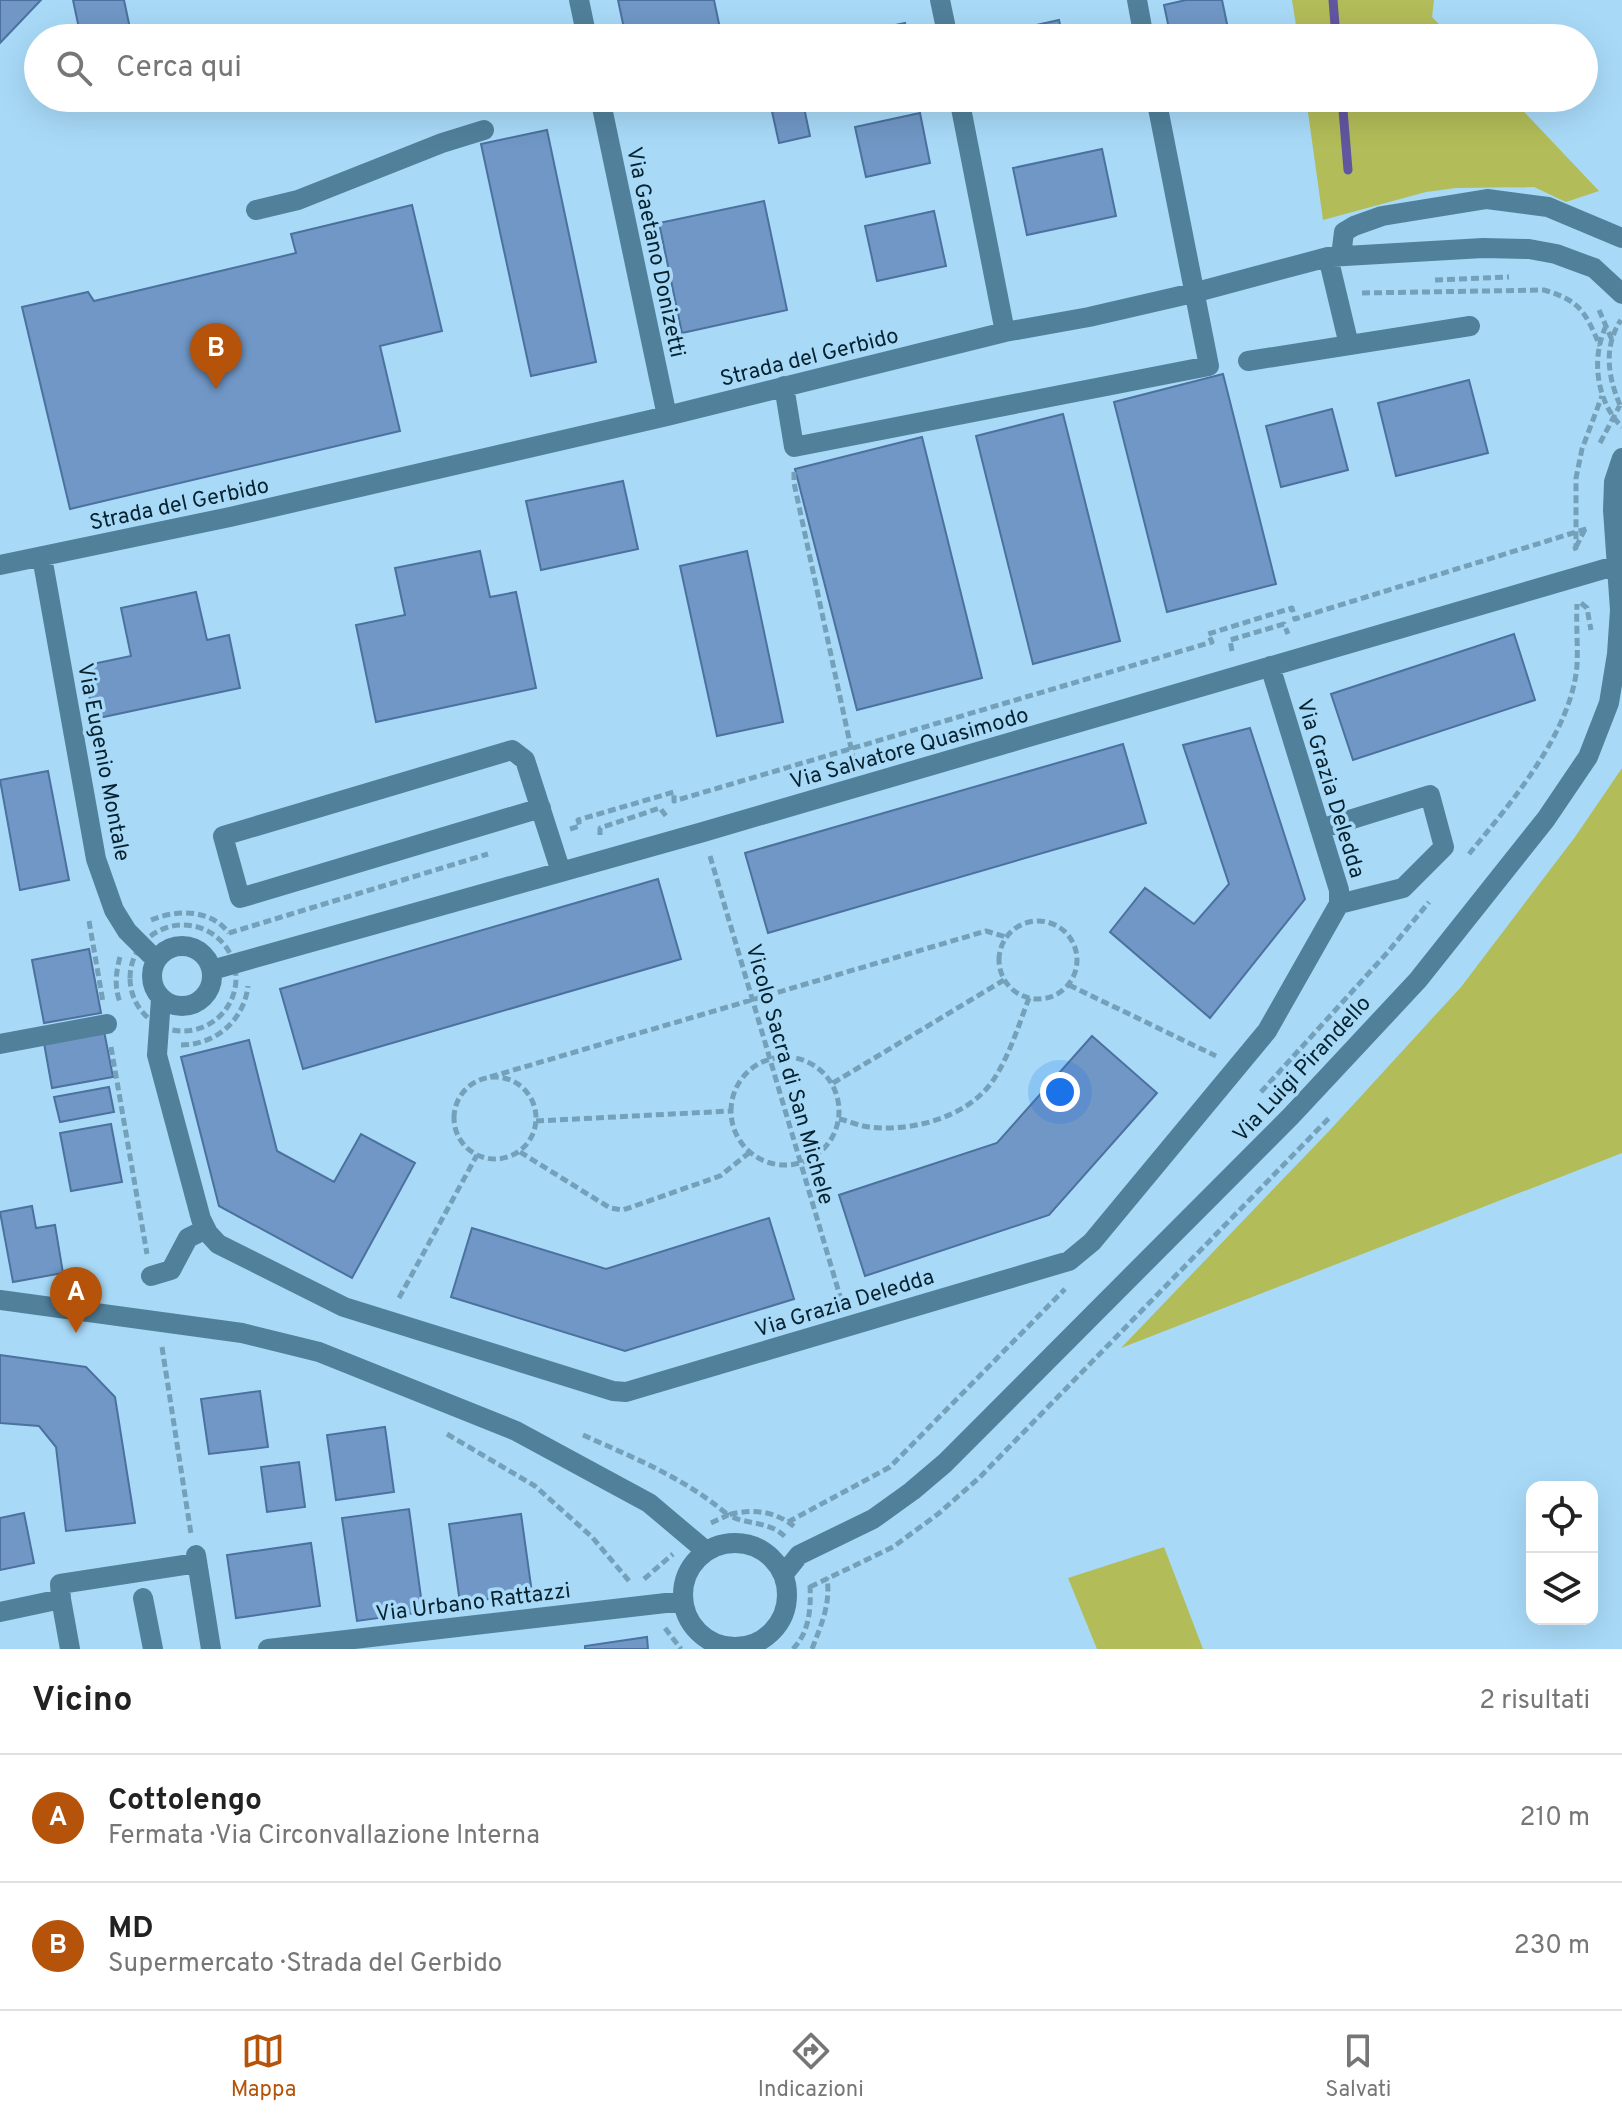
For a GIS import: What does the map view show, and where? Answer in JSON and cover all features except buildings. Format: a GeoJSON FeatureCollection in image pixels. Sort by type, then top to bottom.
{"type":"FeatureCollection","features":[{"type":"Feature","properties":{"kind":"street"},"geometry":{"type":"LineString","coordinates":[[579,0],[584,24]]}},
{"type":"Feature","properties":{"kind":"street"},"geometry":{"type":"LineString","coordinates":[[940,0],[945,24]]}},
{"type":"Feature","properties":{"kind":"street"},"geometry":{"type":"LineString","coordinates":[[1137,0],[1141,24]]}},
{"type":"Feature","properties":{"kind":"street","name":"Via Gaetano Donizetti"},"geometry":{"type":"LineString","coordinates":[[603,112],[667,416]]}},
{"type":"Feature","properties":{"kind":"street"},"geometry":{"type":"LineString","coordinates":[[962,112],[1005,332]]}},
{"type":"Feature","properties":{"kind":"street"},"geometry":{"type":"LineString","coordinates":[[784,386],[794,447],[1209,366],[1159,112]]}},
{"type":"Feature","properties":{"kind":"street"},"geometry":{"type":"LineString","coordinates":[[256,210],[298,200],[442,143],[484,130]]}},
{"type":"Feature","properties":{"kind":"street"},"geometry":{"type":"LineString","coordinates":[[1349,345],[1337,294],[1334,256],[1344,232],[1354,226],[1382,216],[1487,199],[1548,207],[1622,238]]}},
{"type":"Feature","properties":{"kind":"street","name":"Strada del Gerbido"},"geometry":{"type":"LineString","coordinates":[[0,565],[230,517],[667,416],[1005,332],[1193,293],[1334,256],[1483,248],[1529,249],[1556,254],[1594,268],[1618,303]]}},
{"type":"Feature","properties":{"kind":"street"},"geometry":{"type":"LineString","coordinates":[[1248,361],[1470,326]]}},
{"type":"Feature","properties":{"kind":"street","name":"Via Luigi Pirandello"},"geometry":{"type":"LineString","coordinates":[[783,1575],[799,1555],[873,1519],[945,1463],[1291,1116],[1418,980],[1546,819],[1588,757],[1609,703],[1620,610],[1614,482],[1622,458]]}},
{"type":"Feature","properties":{"kind":"street","name":"Via Eugenio Montale"},"geometry":{"type":"LineString","coordinates":[[42,557],[96,859],[114,910],[143,947]]}},
{"type":"Feature","properties":{"kind":"street","name":"Via Salvatore Quasimodo"},"geometry":{"type":"LineString","coordinates":[[212,970],[703,832],[1618,565]]}},
{"type":"Feature","properties":{"kind":"street","name":"Via Grazia Deledda"},"geometry":{"type":"LineString","coordinates":[[206,1229],[218,1244],[330,1300],[391,1323],[613,1391],[626,1392],[1069,1261],[1081,1253],[1143,1182],[1267,1031],[1339,904],[1339,890],[1270,666]]}},
{"type":"Feature","properties":{"kind":"street"},"geometry":{"type":"LineString","coordinates":[[541,808],[240,898],[223,836],[512,750],[525,760],[541,808],[550,835],[561,872]]}},
{"type":"Feature","properties":{"kind":"street"},"geometry":{"type":"LineString","coordinates":[[1320,829],[1430,795],[1444,847],[1403,888],[1339,904]]}},
{"type":"Feature","properties":{"kind":"street"},"geometry":{"type":"LineString","coordinates":[[151,1276],[171,1270],[188,1238],[206,1229],[157,1055],[161,999],[151,980],[143,947],[192,947],[208,960],[212,970],[209,989],[196,1003],[178,1006],[161,999]]}},
{"type":"Feature","properties":{"kind":"street"},"geometry":{"type":"LineString","coordinates":[[0,1044],[107,1024]]}},
{"type":"Feature","properties":{"kind":"street"},"geometry":{"type":"LineString","coordinates":[[0,1300],[242,1333],[319,1352],[516,1431],[649,1503],[706,1551]]}},
{"type":"Feature","properties":{"kind":"street"},"geometry":{"type":"LineString","coordinates":[[743,1543],[768,1554],[783,1575],[787,1589],[783,1616],[769,1636],[748,1647],[724,1646],[711,1641],[694,1628],[686,1614],[683,1601],[686,1577],[706,1551],[727,1544],[743,1543]]}},
{"type":"Feature","properties":{"kind":"street"},"geometry":{"type":"LineString","coordinates":[[70,1649],[60,1584],[191,1561],[211,1649]]}},
{"type":"Feature","properties":{"kind":"street"},"geometry":{"type":"LineString","coordinates":[[143,1598],[153,1649]]}},
{"type":"Feature","properties":{"kind":"street"},"geometry":{"type":"LineString","coordinates":[[0,1612],[61,1599]]}},
{"type":"Feature","properties":{"kind":"street","name":"Via Urbano Rattazzi"},"geometry":{"type":"LineString","coordinates":[[268,1649],[683,1601]]}},
{"type":"Feature","properties":{"kind":"path"},"geometry":{"type":"LineString","coordinates":[[1430,280],[1519,277]]}},
{"type":"Feature","properties":{"kind":"path"},"geometry":{"type":"LineString","coordinates":[[1337,294],[1544,290],[1565,296],[1579,305],[1600,346]]}},
{"type":"Feature","properties":{"kind":"path"},"geometry":{"type":"LineString","coordinates":[[1618,303],[1600,346],[1597,367],[1602,396],[1622,427]]}},
{"type":"Feature","properties":{"kind":"path"},"geometry":{"type":"LineString","coordinates":[[1595,304],[1612,340]]}},
{"type":"Feature","properties":{"kind":"path"},"geometry":{"type":"LineString","coordinates":[[1622,319],[1612,340],[1609,362],[1611,385],[1622,408]]}},
{"type":"Feature","properties":{"kind":"path"},"geometry":{"type":"LineString","coordinates":[[1576,548],[1576,478],[1582,449],[1602,396]]}},
{"type":"Feature","properties":{"kind":"path"},"geometry":{"type":"LineString","coordinates":[[794,447],[794,483],[854,762]]}},
{"type":"Feature","properties":{"kind":"path"},"geometry":{"type":"LineString","coordinates":[[550,835],[580,826],[578,820],[674,792],[674,801],[1212,642],[1208,634],[1292,608],[1295,619],[1576,532]]}},
{"type":"Feature","properties":{"kind":"path","name":"Vicolo Sacra di San Michele"},"geometry":{"type":"LineString","coordinates":[[703,832],[849,1325]]}},
{"type":"Feature","properties":{"kind":"path"},"geometry":{"type":"LineString","coordinates":[[229,933],[489,854]]}},
{"type":"Feature","properties":{"kind":"path"},"geometry":{"type":"LineString","coordinates":[[143,947],[147,922],[166,914],[187,912],[207,916],[224,927],[239,944],[240,962],[235,990],[229,1006],[218,1019],[203,1028],[187,1032],[170,1030],[158,1033]]}},
{"type":"Feature","properties":{"kind":"path"},"geometry":{"type":"LineString","coordinates":[[88,916],[151,1276]]}},
{"type":"Feature","properties":{"kind":"path"},"geometry":{"type":"LineString","coordinates":[[1026,923],[1051,923],[1062,929],[1071,938],[1077,962],[1069,985],[1059,994],[1046,999],[1020,996],[1004,980],[999,963],[1000,949],[1006,937],[1014,928],[1026,923]]}},
{"type":"Feature","properties":{"kind":"path"},"geometry":{"type":"LineString","coordinates":[[177,925],[194,926],[209,932],[240,962],[249,978],[247,996],[239,1014],[227,1029],[192,1045],[173,1045],[158,1033],[131,990],[131,965],[143,947],[162,929],[177,925]]}},
{"type":"Feature","properties":{"kind":"path"},"geometry":{"type":"LineString","coordinates":[[490,1077],[503,1077],[527,1090],[534,1102],[536,1121],[529,1142],[520,1152],[494,1160],[477,1155],[460,1139],[454,1127],[458,1100],[476,1081],[986,931],[1006,937]]}},
{"type":"Feature","properties":{"kind":"path"},"geometry":{"type":"LineString","coordinates":[[125,1013],[117,994],[116,973],[120,953],[143,947]]}},
{"type":"Feature","properties":{"kind":"path"},"geometry":{"type":"LineString","coordinates":[[833,1083],[1004,980]]}},
{"type":"Feature","properties":{"kind":"path"},"geometry":{"type":"LineString","coordinates":[[1069,985],[1217,1057],[1314,1135]]}},
{"type":"Feature","properties":{"kind":"path"},"geometry":{"type":"LineString","coordinates":[[839,1119],[868,1127],[923,1124],[953,1113],[975,1099],[990,1085],[1005,1061],[1029,998]]}},
{"type":"Feature","properties":{"kind":"path"},"geometry":{"type":"LineString","coordinates":[[789,1056],[806,1060],[822,1070],[833,1083],[839,1100],[839,1119],[833,1136],[823,1150],[800,1162],[773,1164],[750,1152],[734,1129],[731,1111],[734,1093],[742,1078],[755,1065],[770,1058],[789,1056]]}},
{"type":"Feature","properties":{"kind":"path"},"geometry":{"type":"LineString","coordinates":[[536,1121],[731,1111]]}},
{"type":"Feature","properties":{"kind":"path"},"geometry":{"type":"LineString","coordinates":[[520,1152],[610,1208],[623,1210],[720,1176],[750,1152]]}},
{"type":"Feature","properties":{"kind":"path"},"geometry":{"type":"LineString","coordinates":[[391,1323],[399,1296],[477,1155]]}},
{"type":"Feature","properties":{"kind":"path"},"geometry":{"type":"LineString","coordinates":[[787,1523],[890,1467],[1073,1281]]}},
{"type":"Feature","properties":{"kind":"path"},"geometry":{"type":"LineString","coordinates":[[158,1321],[191,1561]]}},
{"type":"Feature","properties":{"kind":"path"},"geometry":{"type":"LineString","coordinates":[[436,1427],[535,1486],[592,1537],[634,1587],[690,1536],[728,1515],[740,1521],[766,1525],[782,1533],[805,1563],[811,1581],[812,1608],[795,1649]]}},
{"type":"Feature","properties":{"kind":"path"},"geometry":{"type":"LineString","coordinates":[[648,1605],[681,1649]]}},
{"type":"Feature","properties":{"kind":"green space"},"geometry":{"type":"Polygon","coordinates":[[[1292,0],[1434,0],[1432,17],[1439,24],[1296,24],[1292,0]]]}},
{"type":"Feature","properties":{"kind":"green space"},"geometry":{"type":"Polygon","coordinates":[[[1308,112],[1524,112],[1599,191],[1566,202],[1534,187],[1456,188],[1426,192],[1323,220],[1308,112]]]}},
{"type":"Feature","properties":{"kind":"green space"},"geometry":{"type":"Polygon","coordinates":[[[1622,768],[1622,1153],[1121,1348],[1330,1130],[1461,987],[1575,837],[1622,768]]]}},
{"type":"Feature","properties":{"kind":"green space"},"geometry":{"type":"Polygon","coordinates":[[[1164,1547],[1203,1649],[1097,1649],[1068,1578],[1164,1547]]]}},
{"type":"Feature","properties":{"kind":"waterway"},"geometry":{"type":"LineString","coordinates":[[1333,0],[1335,24]]}},
{"type":"Feature","properties":{"kind":"waterway"},"geometry":{"type":"LineString","coordinates":[[1343,112],[1348,170]]}},
{"type":"Feature","properties":{"kind":"place","name":"MD"},"geometry":{"type":"Point","coordinates":[216,389]}},
{"type":"Feature","properties":{"kind":"place","name":"Cottolengo"},"geometry":{"type":"Point","coordinates":[76,1333]}}]}
